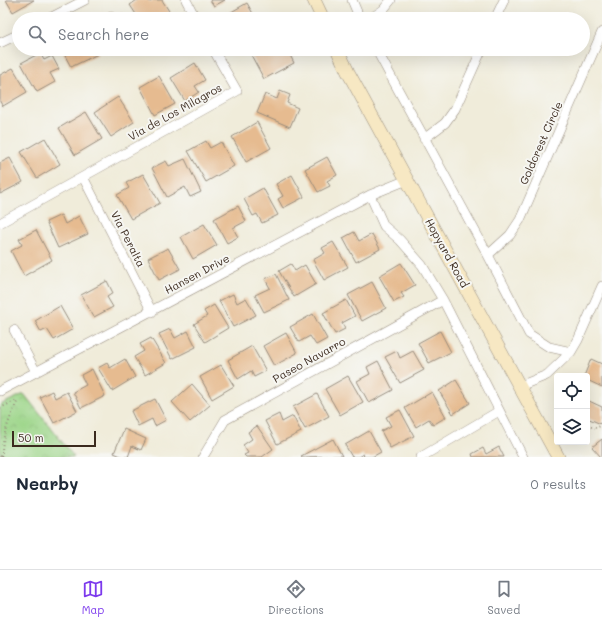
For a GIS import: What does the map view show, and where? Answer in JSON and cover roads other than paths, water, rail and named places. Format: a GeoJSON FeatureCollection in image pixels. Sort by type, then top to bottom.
{"type":"FeatureCollection","features":[{"type":"Feature","properties":{"kind":"main road"},"geometry":{"type":"LineString","coordinates":[[314,0],[320,12]]}},
{"type":"Feature","properties":{"kind":"main road","name":"Hopyard Road"},"geometry":{"type":"LineString","coordinates":[[340,56],[558,457]]}},
{"type":"Feature","properties":{"kind":"street"},"geometry":{"type":"LineString","coordinates":[[62,12],[85,0]]}},
{"type":"Feature","properties":{"kind":"street"},"geometry":{"type":"LineString","coordinates":[[186,0],[192,12]]}},
{"type":"Feature","properties":{"kind":"street"},"geometry":{"type":"LineString","coordinates":[[352,0],[357,12]]}},
{"type":"Feature","properties":{"kind":"street"},"geometry":{"type":"LineString","coordinates":[[380,12],[391,0]]}},
{"type":"Feature","properties":{"kind":"street"},"geometry":{"type":"LineString","coordinates":[[498,12],[504,0]]}},
{"type":"Feature","properties":{"kind":"street","name":"Goldcrest Circle"},"geometry":{"type":"LineString","coordinates":[[488,255],[510,235],[520,220],[602,32]]}},
{"type":"Feature","properties":{"kind":"street"},"geometry":{"type":"LineString","coordinates":[[0,43],[12,37]]}},
{"type":"Feature","properties":{"kind":"street","name":"Via de Los Milagros"},"geometry":{"type":"LineString","coordinates":[[83,177],[236,91],[217,56]]}},
{"type":"Feature","properties":{"kind":"street"},"geometry":{"type":"LineString","coordinates":[[380,56],[488,255],[529,334],[549,347],[571,352]]}},
{"type":"Feature","properties":{"kind":"street"},"geometry":{"type":"LineString","coordinates":[[424,139],[445,123],[455,109],[479,56]]}},
{"type":"Feature","properties":{"kind":"street"},"geometry":{"type":"LineString","coordinates":[[0,223],[83,177]]}},
{"type":"Feature","properties":{"kind":"street","name":"Via Peralta"},"geometry":{"type":"LineString","coordinates":[[83,177],[152,312]]}},
{"type":"Feature","properties":{"kind":"street","name":"Hansen Drive"},"geometry":{"type":"LineString","coordinates":[[0,391],[152,312],[370,195],[407,180]]}},
{"type":"Feature","properties":{"kind":"street"},"geometry":{"type":"LineString","coordinates":[[370,195],[384,226],[400,240],[422,265],[443,300],[523,457]]}},
{"type":"Feature","properties":{"kind":"street"},"geometry":{"type":"LineString","coordinates":[[520,386],[547,375],[571,352],[578,340],[602,286]]}},
{"type":"Feature","properties":{"kind":"street","name":"Paseo Navarro"},"geometry":{"type":"LineString","coordinates":[[203,457],[225,420],[443,300]]}},
{"type":"Feature","properties":{"kind":"street"},"geometry":{"type":"LineString","coordinates":[[14,330],[36,372]]}},
{"type":"Feature","properties":{"kind":"street"},"geometry":{"type":"LineString","coordinates":[[421,457],[499,412]]}}]}
